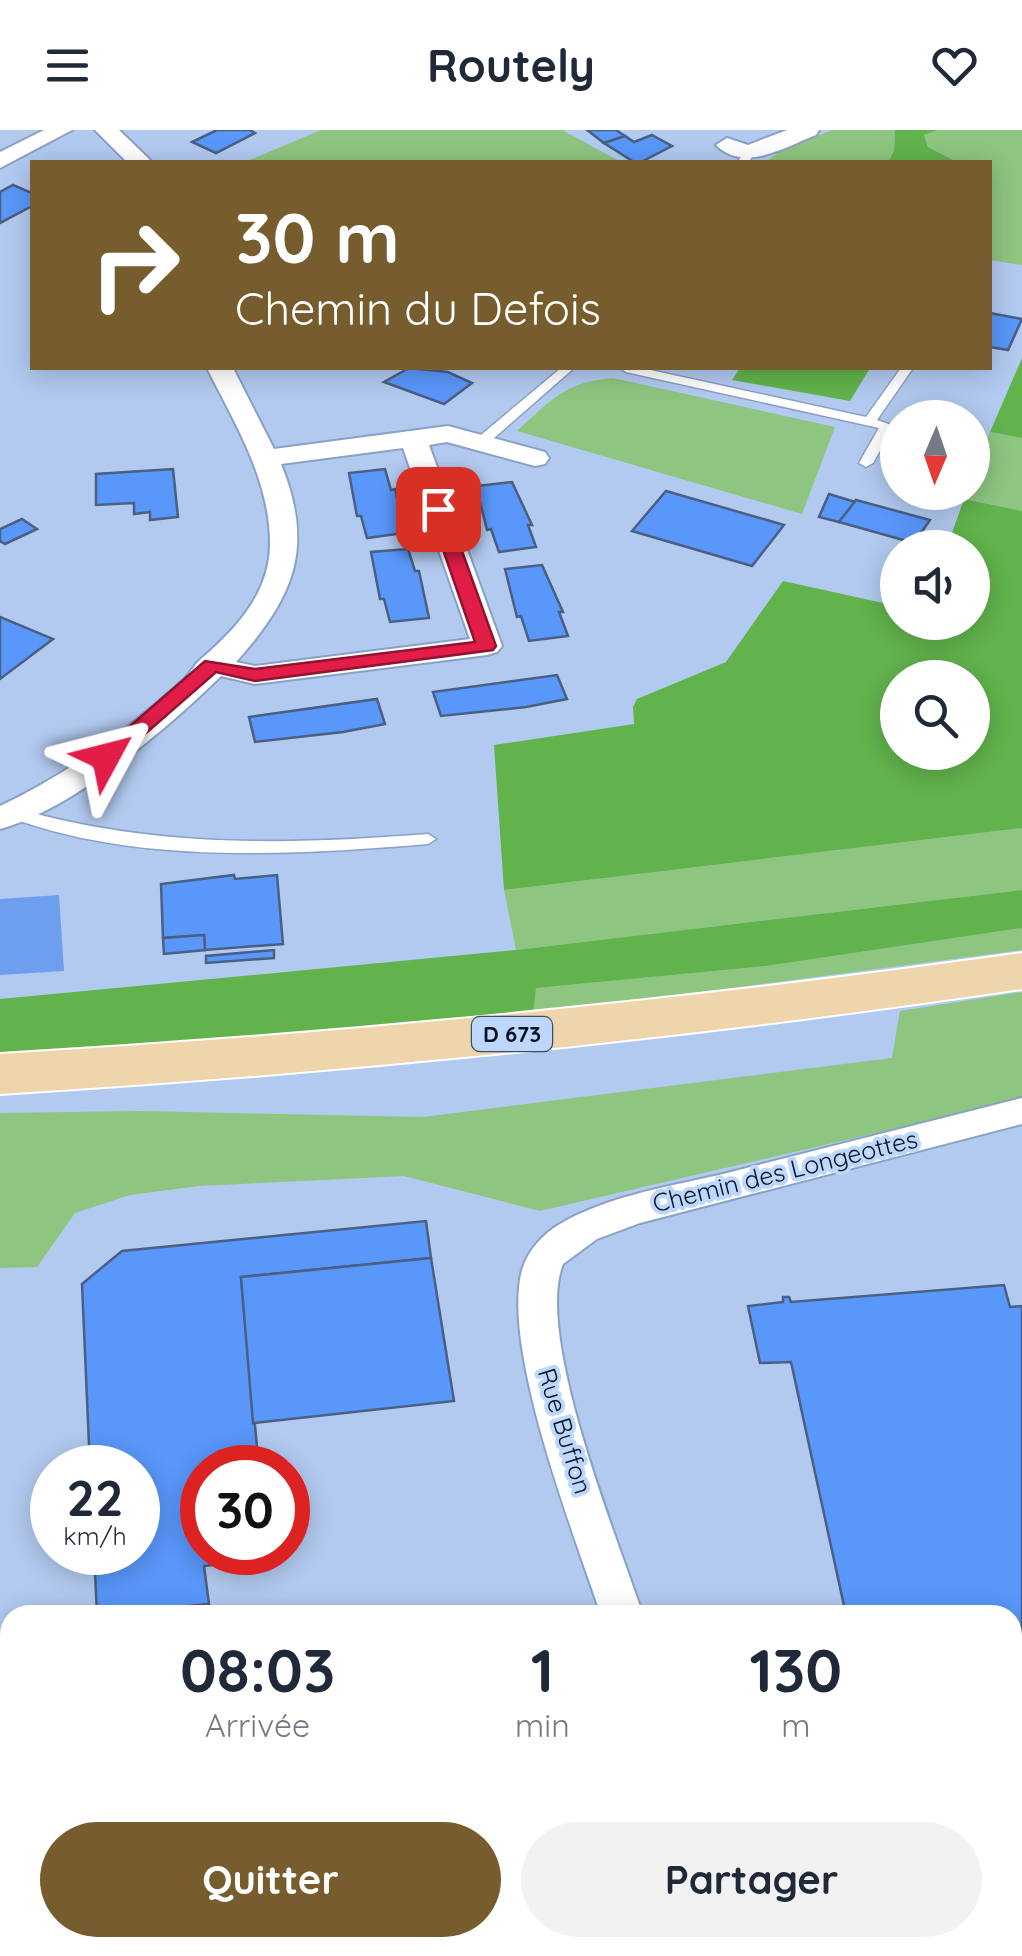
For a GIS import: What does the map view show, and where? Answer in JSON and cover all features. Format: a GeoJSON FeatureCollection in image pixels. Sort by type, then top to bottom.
{"type":"FeatureCollection","features":[{"type":"Feature","properties":{"kind":"main road","name":"D 673"},"geometry":{"type":"LineString","coordinates":[[0,1074],[476,1038],[1022,971]]}},
{"type":"Feature","properties":{"kind":"street"},"geometry":{"type":"LineString","coordinates":[[0,161],[60,130]]}},
{"type":"Feature","properties":{"kind":"street"},"geometry":{"type":"LineString","coordinates":[[106,130],[138,160]]}},
{"type":"Feature","properties":{"kind":"street"},"geometry":{"type":"LineString","coordinates":[[740,153],[808,130]]}},
{"type":"Feature","properties":{"kind":"street"},"geometry":{"type":"LineString","coordinates":[[8,816],[52,794],[130,740],[212,666],[260,614],[282,565],[280,511],[264,458],[221,370]]}},
{"type":"Feature","properties":{"kind":"street"},"geometry":{"type":"LineString","coordinates":[[264,458],[448,434],[535,458]]}},
{"type":"Feature","properties":{"kind":"street"},"geometry":{"type":"LineString","coordinates":[[212,666],[255,675],[486,646],[414,440]]}},
{"type":"Feature","properties":{"kind":"street","name":"Chemin des Longeottes"},"geometry":{"type":"LineString","coordinates":[[555,1248],[586,1228],[639,1209],[1022,1111]]}},
{"type":"Feature","properties":{"kind":"street","name":"Rue Buffon"},"geometry":{"type":"LineString","coordinates":[[555,1248],[543,1265],[536,1290],[540,1346],[619,1605]]}},
{"type":"Feature","properties":{"kind":"lane"},"geometry":{"type":"LineString","coordinates":[[480,443],[566,370]]}},
{"type":"Feature","properties":{"kind":"lane"},"geometry":{"type":"LineString","coordinates":[[635,370],[887,426],[866,463]]}},
{"type":"Feature","properties":{"kind":"lane"},"geometry":{"type":"LineString","coordinates":[[869,422],[906,370]]}},
{"type":"Feature","properties":{"kind":"lane"},"geometry":{"type":"LineString","coordinates":[[8,816],[172,846],[290,850],[428,839]]}},
{"type":"Feature","properties":{"kind":"green space"},"geometry":{"type":"Polygon","coordinates":[[[321,130],[562,130],[617,160],[250,160],[321,130]]]}},
{"type":"Feature","properties":{"kind":"green space"},"geometry":{"type":"Polygon","coordinates":[[[833,130],[895,130],[894,151],[889,160],[768,160],[786,147],[833,130]]]}},
{"type":"Feature","properties":{"kind":"green space"},"geometry":{"type":"Polygon","coordinates":[[[895,130],[938,130],[924,135],[928,147],[953,160],[889,160],[894,151],[895,130]]]}},
{"type":"Feature","properties":{"kind":"green space"},"geometry":{"type":"Polygon","coordinates":[[[938,130],[1022,130],[1022,265],[992,260],[992,160],[953,160],[928,147],[924,135],[938,130]]]}},
{"type":"Feature","properties":{"kind":"green space"},"geometry":{"type":"Polygon","coordinates":[[[1022,358],[1022,438],[990,432],[1022,358]]]}},
{"type":"Feature","properties":{"kind":"green space"},"geometry":{"type":"Polygon","coordinates":[[[739,370],[869,370],[850,401],[732,380],[739,370]]]}},
{"type":"Feature","properties":{"kind":"green space"},"geometry":{"type":"Polygon","coordinates":[[[613,378],[835,427],[802,514],[517,431],[570,388],[613,378]]]}},
{"type":"Feature","properties":{"kind":"green space"},"geometry":{"type":"Polygon","coordinates":[[[990,432],[1022,438],[1022,511],[990,504],[990,432]]]}},
{"type":"Feature","properties":{"kind":"green space"},"geometry":{"type":"Polygon","coordinates":[[[990,504],[1022,511],[1022,828],[504,890],[494,745],[634,724],[633,707],[637,699],[726,662],[783,581],[880,602],[880,640],[990,640],[990,530],[953,530],[960,510],[990,510],[990,504]]]}},
{"type":"Feature","properties":{"kind":"green space"},"geometry":{"type":"Polygon","coordinates":[[[1022,828],[1022,890],[516,950],[504,890],[1022,828]]]}},
{"type":"Feature","properties":{"kind":"green space"},"geometry":{"type":"Polygon","coordinates":[[[1022,890],[1022,928],[766,966],[536,988],[533,1014],[0,1055],[0,999],[516,950],[1022,890]]]}},
{"type":"Feature","properties":{"kind":"green space"},"geometry":{"type":"Polygon","coordinates":[[[1022,928],[1022,950],[533,1014],[535,988],[766,966],[1022,928]]]}},
{"type":"Feature","properties":{"kind":"green space"},"geometry":{"type":"Polygon","coordinates":[[[1022,992],[1022,1099],[540,1211],[404,1176],[199,1186],[130,1195],[75,1213],[37,1267],[0,1268],[0,1113],[140,1111],[423,1117],[892,1058],[900,1011],[1022,992]]]}},
{"type":"Feature","properties":{"kind":"water"},"geometry":{"type":"Polygon","coordinates":[[[59,895],[64,971],[0,975],[0,899],[59,895]]]}},
{"type":"Feature","properties":{"kind":"building"},"geometry":{"type":"Polygon","coordinates":[[[217,130],[255,133],[216,153],[192,142],[217,130]]]}},
{"type":"Feature","properties":{"kind":"building"},"geometry":{"type":"Polygon","coordinates":[[[587,130],[616,130],[625,136],[604,143],[587,130]]]}},
{"type":"Feature","properties":{"kind":"building"},"geometry":{"type":"Polygon","coordinates":[[[652,135],[672,146],[645,160],[631,160],[604,143],[625,136],[634,142],[652,135]]]}},
{"type":"Feature","properties":{"kind":"building"},"geometry":{"type":"Polygon","coordinates":[[[13,185],[30,192],[30,207],[0,223],[0,192],[13,185]]]}},
{"type":"Feature","properties":{"kind":"building"},"geometry":{"type":"Polygon","coordinates":[[[992,313],[1022,319],[1008,350],[992,347],[992,313]]]}},
{"type":"Feature","properties":{"kind":"building"},"geometry":{"type":"Polygon","coordinates":[[[405,370],[428,370],[448,372],[472,383],[444,404],[384,382],[405,370]]]}},
{"type":"Feature","properties":{"kind":"building"},"geometry":{"type":"Polygon","coordinates":[[[173,469],[178,517],[150,520],[150,512],[134,514],[134,503],[96,505],[96,474],[173,469]]]}},
{"type":"Feature","properties":{"kind":"building"},"geometry":{"type":"Polygon","coordinates":[[[385,469],[391,490],[395,489],[404,533],[367,538],[361,516],[357,516],[349,473],[385,469]]]}},
{"type":"Feature","properties":{"kind":"building"},"geometry":{"type":"Polygon","coordinates":[[[512,482],[532,525],[528,525],[536,547],[499,552],[491,529],[487,530],[476,486],[512,482]]]}},
{"type":"Feature","properties":{"kind":"building"},"geometry":{"type":"Polygon","coordinates":[[[666,491],[784,525],[752,566],[632,531],[666,491]]]}},
{"type":"Feature","properties":{"kind":"building"},"geometry":{"type":"Polygon","coordinates":[[[829,494],[855,502],[839,522],[819,517],[829,494]]]}},
{"type":"Feature","properties":{"kind":"building"},"geometry":{"type":"Polygon","coordinates":[[[856,500],[880,506],[880,510],[930,520],[923,530],[880,530],[880,533],[839,522],[856,500]]]}},
{"type":"Feature","properties":{"kind":"building"},"geometry":{"type":"Polygon","coordinates":[[[22,519],[37,529],[5,544],[0,541],[0,529],[22,519]]]}},
{"type":"Feature","properties":{"kind":"building"},"geometry":{"type":"Polygon","coordinates":[[[408,549],[415,571],[419,571],[429,618],[390,622],[384,599],[380,599],[371,552],[408,549]]]}},
{"type":"Feature","properties":{"kind":"building"},"geometry":{"type":"Polygon","coordinates":[[[542,565],[563,612],[559,612],[568,636],[529,641],[521,616],[517,617],[505,569],[542,565]]]}},
{"type":"Feature","properties":{"kind":"building"},"geometry":{"type":"Polygon","coordinates":[[[0,617],[53,639],[0,679],[0,617]]]}},
{"type":"Feature","properties":{"kind":"building"},"geometry":{"type":"Polygon","coordinates":[[[557,675],[567,699],[526,707],[441,716],[433,692],[557,675]]]}},
{"type":"Feature","properties":{"kind":"building"},"geometry":{"type":"Polygon","coordinates":[[[377,699],[385,724],[255,742],[249,717],[377,699]]]}},
{"type":"Feature","properties":{"kind":"building"},"geometry":{"type":"Polygon","coordinates":[[[234,875],[235,879],[277,875],[283,944],[205,950],[204,935],[163,938],[161,884],[234,875]]]}},
{"type":"Feature","properties":{"kind":"building"},"geometry":{"type":"Polygon","coordinates":[[[204,935],[205,950],[164,954],[163,938],[204,935]]]}},
{"type":"Feature","properties":{"kind":"building"},"geometry":{"type":"Polygon","coordinates":[[[274,950],[274,958],[206,963],[206,956],[274,950]]]}},
{"type":"Feature","properties":{"kind":"building"},"geometry":{"type":"Polygon","coordinates":[[[426,1221],[431,1258],[241,1277],[257,1445],[180,1445],[180,1575],[205,1575],[209,1604],[199,1605],[97,1605],[95,1575],[160,1575],[160,1445],[89,1445],[82,1284],[122,1251],[426,1221]]]}},
{"type":"Feature","properties":{"kind":"building"},"geometry":{"type":"Polygon","coordinates":[[[431,1258],[454,1401],[253,1423],[241,1277],[431,1258]]]}},
{"type":"Feature","properties":{"kind":"building"},"geometry":{"type":"Polygon","coordinates":[[[1004,1285],[1010,1307],[1022,1306],[1022,1605],[844,1605],[791,1362],[760,1363],[748,1306],[783,1302],[783,1297],[789,1297],[791,1302],[1004,1285]]]}},
{"type":"Feature","properties":{"kind":"route"},"geometry":{"type":"LineString","coordinates":[[106,757],[212,666],[255,675],[486,646],[438,509]]}}]}
